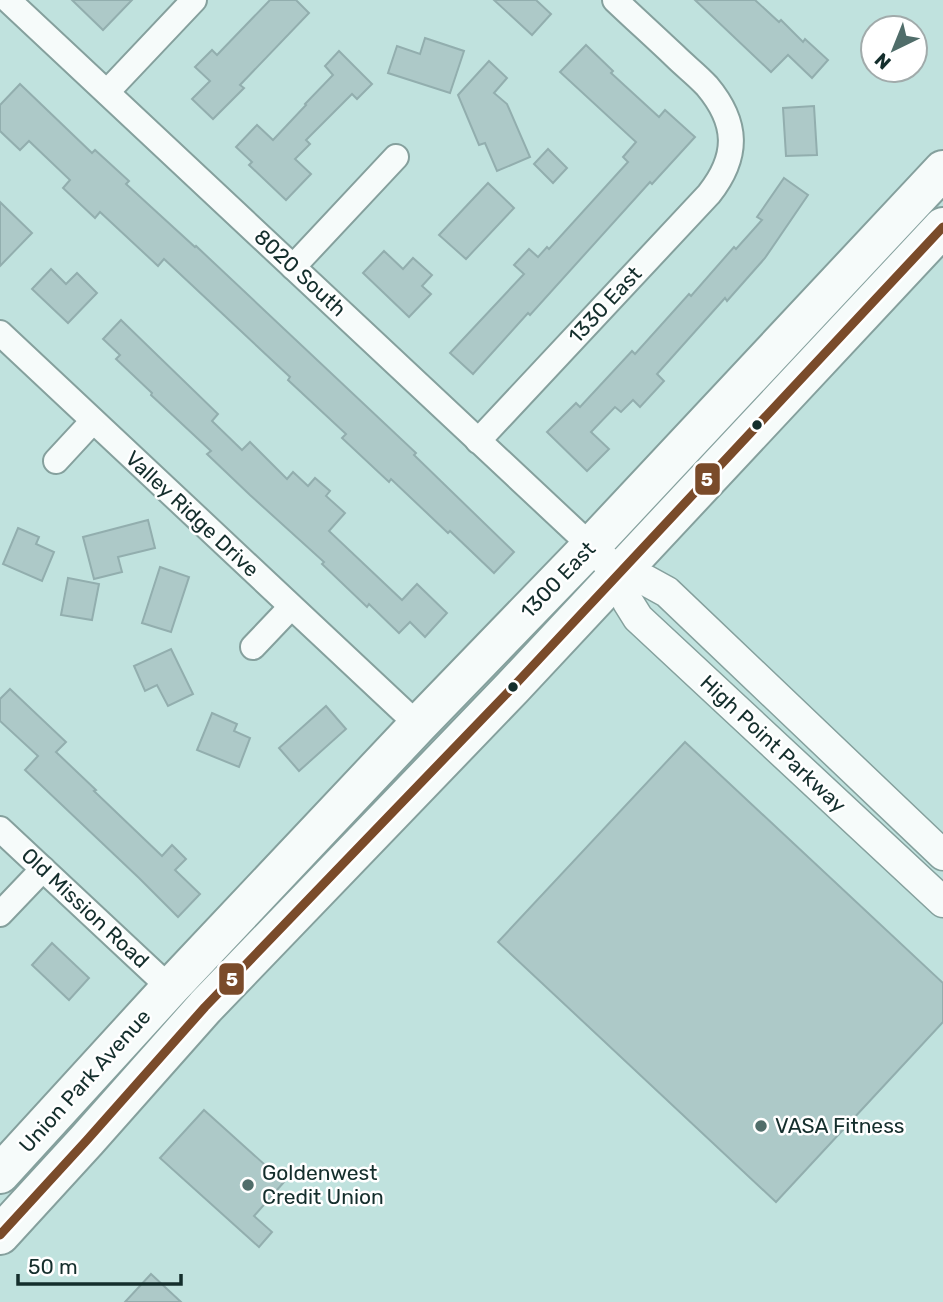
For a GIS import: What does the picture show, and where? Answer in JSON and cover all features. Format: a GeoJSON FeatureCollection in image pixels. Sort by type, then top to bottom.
{"type":"FeatureCollection","features":[{"type":"Feature","properties":{"kind":"main road","name":"1300 East"},"geometry":{"type":"LineString","coordinates":[[170,988],[591,546],[943,170]]}},
{"type":"Feature","properties":{"kind":"main road","name":"1300 East"},"geometry":{"type":"LineString","coordinates":[[205,1007],[619,575],[943,227]]}},
{"type":"Feature","properties":{"kind":"main road","name":"Union Park Avenue"},"geometry":{"type":"LineString","coordinates":[[0,1174],[170,988]]}},
{"type":"Feature","properties":{"kind":"main road","name":"Union Park Avenue"},"geometry":{"type":"LineString","coordinates":[[0,1235],[205,1007]]}},
{"type":"Feature","properties":{"kind":"street","name":"8020 South"},"geometry":{"type":"LineString","coordinates":[[8,0],[591,546]]}},
{"type":"Feature","properties":{"kind":"street"},"geometry":{"type":"LineString","coordinates":[[107,92],[194,0]]}},
{"type":"Feature","properties":{"kind":"street","name":"1330 East"},"geometry":{"type":"LineString","coordinates":[[478,441],[709,194],[719,181],[732,147],[729,125],[720,105],[706,85],[615,0]]}},
{"type":"Feature","properties":{"kind":"street"},"geometry":{"type":"LineString","coordinates":[[293,267],[396,157]]}},
{"type":"Feature","properties":{"kind":"street","name":"Valley Ridge Drive"},"geometry":{"type":"LineString","coordinates":[[0,333],[418,725]]}},
{"type":"Feature","properties":{"kind":"street"},"geometry":{"type":"LineString","coordinates":[[56,461],[93,421]]}},
{"type":"Feature","properties":{"kind":"street","name":"High Point Parkway"},"geometry":{"type":"LineString","coordinates":[[591,546],[619,575],[628,602],[638,618],[943,902]]}},
{"type":"Feature","properties":{"kind":"street","name":"High Point Parkway"},"geometry":{"type":"LineString","coordinates":[[619,575],[647,581],[667,592],[943,855]]}},
{"type":"Feature","properties":{"kind":"street"},"geometry":{"type":"LineString","coordinates":[[253,646],[291,607]]}},
{"type":"Feature","properties":{"kind":"street","name":"Old Mission Road"},"geometry":{"type":"LineString","coordinates":[[0,829],[170,988]]}},
{"type":"Feature","properties":{"kind":"street"},"geometry":{"type":"LineString","coordinates":[[0,914],[43,869]]}},
{"type":"Feature","properties":{"kind":"building"},"geometry":{"type":"Polygon","coordinates":[[[72,0],[132,0],[103,30],[72,0]]]}},
{"type":"Feature","properties":{"kind":"building"},"geometry":{"type":"Polygon","coordinates":[[[270,0],[296,0],[309,13],[240,85],[244,88],[213,119],[192,99],[210,81],[195,67],[212,50],[217,55],[270,0]]]}},
{"type":"Feature","properties":{"kind":"building"},"geometry":{"type":"Polygon","coordinates":[[[494,0],[536,0],[551,14],[532,35],[494,0]]]}},
{"type":"Feature","properties":{"kind":"building"},"geometry":{"type":"Polygon","coordinates":[[[695,0],[755,0],[828,60],[812,78],[788,55],[771,72],[695,0]]]}},
{"type":"Feature","properties":{"kind":"building"},"geometry":{"type":"Polygon","coordinates":[[[425,38],[464,51],[450,93],[388,73],[397,46],[420,54],[425,38]]]}},
{"type":"Feature","properties":{"kind":"building"},"geometry":{"type":"Polygon","coordinates":[[[586,45],[613,71],[611,73],[659,117],[665,110],[695,137],[473,374],[450,353],[524,274],[514,265],[529,249],[538,257],[547,247],[549,249],[628,162],[623,157],[636,142],[560,72],[586,45]]]}},
{"type":"Feature","properties":{"kind":"building"},"geometry":{"type":"Polygon","coordinates":[[[339,51],[372,84],[357,99],[352,94],[306,140],[310,144],[295,159],[311,174],[286,200],[249,165],[252,162],[236,147],[257,125],[273,140],[333,75],[325,66],[339,51]]]}},
{"type":"Feature","properties":{"kind":"building"},"geometry":{"type":"Polygon","coordinates":[[[489,61],[507,78],[494,93],[507,104],[530,157],[497,171],[485,143],[479,145],[458,95],[489,61]]]}},
{"type":"Feature","properties":{"kind":"building"},"geometry":{"type":"Polygon","coordinates":[[[20,84],[92,153],[95,150],[129,181],[126,184],[196,246],[416,453],[414,455],[514,552],[494,573],[450,531],[448,533],[391,479],[389,482],[342,438],[346,434],[288,380],[290,377],[164,259],[158,266],[100,212],[95,218],[63,188],[70,180],[29,141],[20,150],[0,131],[0,105],[20,84]]]}},
{"type":"Feature","properties":{"kind":"building"},"geometry":{"type":"Polygon","coordinates":[[[814,106],[817,155],[786,156],[783,108],[814,106]]]}},
{"type":"Feature","properties":{"kind":"building"},"geometry":{"type":"Polygon","coordinates":[[[548,149],[567,168],[553,183],[534,164],[548,149]]]}},
{"type":"Feature","properties":{"kind":"building"},"geometry":{"type":"Polygon","coordinates":[[[784,178],[808,195],[765,258],[657,374],[664,381],[640,407],[633,400],[621,412],[615,407],[591,432],[609,449],[587,471],[547,432],[576,403],[580,407],[632,351],[635,354],[734,247],[736,249],[762,220],[757,217],[784,178]]]}},
{"type":"Feature","properties":{"kind":"building"},"geometry":{"type":"Polygon","coordinates":[[[488,183],[514,208],[466,259],[439,235],[488,183]]]}},
{"type":"Feature","properties":{"kind":"building"},"geometry":{"type":"Polygon","coordinates":[[[0,202],[32,233],[0,266],[0,202]]]}},
{"type":"Feature","properties":{"kind":"building"},"geometry":{"type":"Polygon","coordinates":[[[384,251],[403,269],[413,258],[432,275],[422,286],[431,294],[409,317],[363,273],[384,251]]]}},
{"type":"Feature","properties":{"kind":"building"},"geometry":{"type":"Polygon","coordinates":[[[51,269],[66,284],[77,273],[97,293],[68,323],[32,289],[51,269]]]}},
{"type":"Feature","properties":{"kind":"building"},"geometry":{"type":"Polygon","coordinates":[[[121,320],[218,414],[212,421],[242,450],[250,442],[287,479],[293,472],[308,486],[315,478],[330,491],[326,496],[345,513],[329,531],[402,600],[417,584],[447,613],[425,637],[410,622],[399,633],[369,604],[367,607],[322,564],[324,562],[207,454],[211,451],[116,359],[120,355],[103,339],[121,320]]]}},
{"type":"Feature","properties":{"kind":"building"},"geometry":{"type":"Polygon","coordinates":[[[148,520],[155,548],[118,557],[122,572],[94,579],[83,537],[148,520]]]}},
{"type":"Feature","properties":{"kind":"building"},"geometry":{"type":"Polygon","coordinates":[[[18,528],[39,537],[36,544],[54,552],[42,581],[3,564],[18,528]]]}},
{"type":"Feature","properties":{"kind":"building"},"geometry":{"type":"Polygon","coordinates":[[[160,567],[189,577],[171,632],[142,623],[160,567]]]}},
{"type":"Feature","properties":{"kind":"building"},"geometry":{"type":"Polygon","coordinates":[[[68,578],[99,584],[92,620],[61,615],[68,578]]]}},
{"type":"Feature","properties":{"kind":"building"},"geometry":{"type":"Polygon","coordinates":[[[171,649],[193,694],[168,706],[157,685],[145,691],[134,666],[171,649]]]}},
{"type":"Feature","properties":{"kind":"building"},"geometry":{"type":"Polygon","coordinates":[[[10,689],[66,742],[56,752],[96,790],[94,791],[162,856],[172,845],[186,859],[175,870],[200,894],[178,917],[25,770],[38,756],[0,721],[0,699],[10,689]]]}},
{"type":"Feature","properties":{"kind":"building"},"geometry":{"type":"Polygon","coordinates":[[[326,706],[346,729],[299,771],[279,748],[326,706]]]}},
{"type":"Feature","properties":{"kind":"building"},"geometry":{"type":"Polygon","coordinates":[[[212,713],[237,724],[234,731],[250,738],[239,767],[197,750],[212,713]]]}},
{"type":"Feature","properties":{"kind":"building"},"geometry":{"type":"Polygon","coordinates":[[[685,742],[943,983],[943,1022],[776,1202],[498,942],[685,742]]]}},
{"type":"Feature","properties":{"kind":"building"},"geometry":{"type":"Polygon","coordinates":[[[52,943],[89,978],[69,1000],[32,965],[52,943]]]}},
{"type":"Feature","properties":{"kind":"building"},"geometry":{"type":"Polygon","coordinates":[[[204,1110],[284,1182],[254,1216],[272,1232],[259,1247],[160,1158],[204,1110]]]}},
{"type":"Feature","properties":{"kind":"building"},"geometry":{"type":"Polygon","coordinates":[[[151,1274],[181,1302],[125,1302],[151,1274]]]}},
{"type":"Feature","properties":{"kind":"transit line","name":"5"},"geometry":{"type":"LineString","coordinates":[[0,1235],[205,1007],[512,688],[943,227]]}},
{"type":"Feature","properties":{"kind":"place","name":"VASA Fitness"},"geometry":{"type":"Point","coordinates":[761,1126]}},
{"type":"Feature","properties":{"kind":"place","name":"Goldenwest Credit Union"},"geometry":{"type":"Point","coordinates":[248,1185]}}]}
